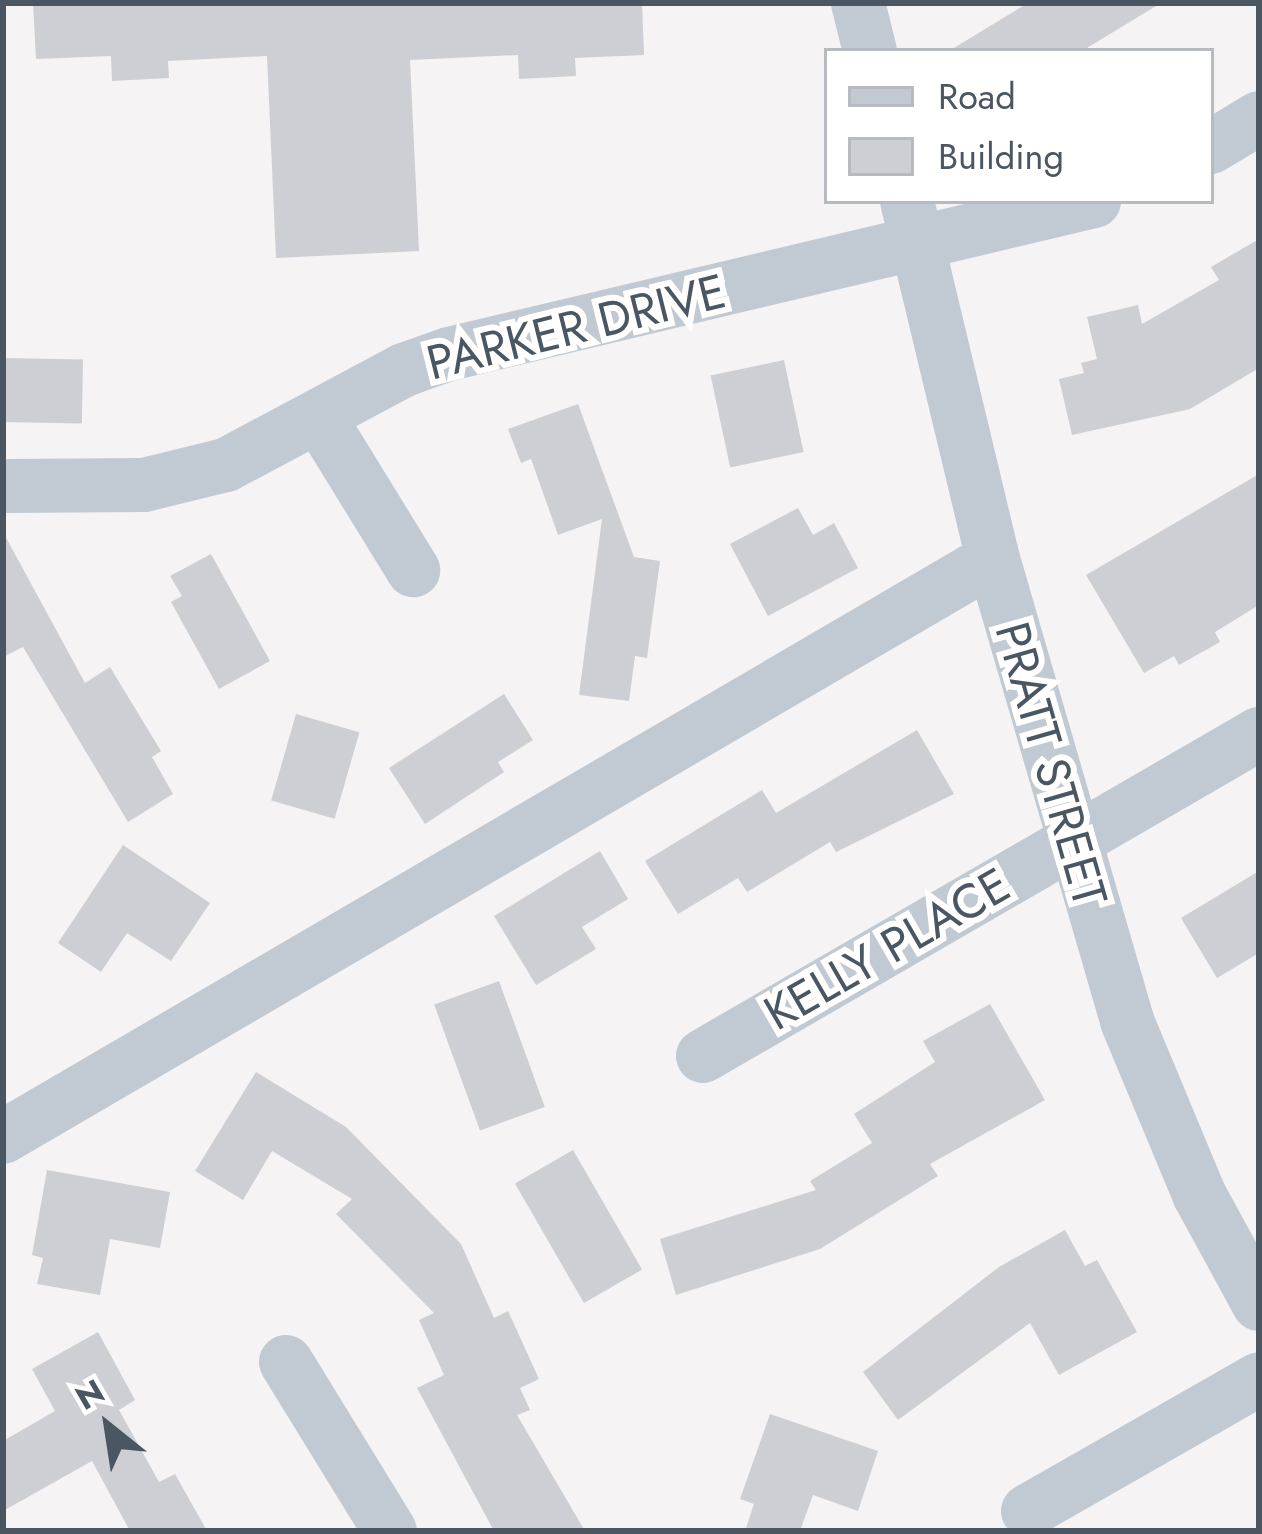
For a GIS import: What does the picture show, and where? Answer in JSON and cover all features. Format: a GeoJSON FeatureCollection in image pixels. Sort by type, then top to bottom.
{"type":"FeatureCollection","features":[{"type":"Feature","properties":{"kind":"street"},"geometry":{"type":"LineString","coordinates":[[857,3],[869,48]]}},
{"type":"Feature","properties":{"kind":"street"},"geometry":{"type":"LineString","coordinates":[[1214,145],[1259,118]]}},
{"type":"Feature","properties":{"kind":"street","name":"PARKER DRIVE"},"geometry":{"type":"LineString","coordinates":[[3,485],[144,485],[226,465],[449,354],[913,223],[1069,204]]}},
{"type":"Feature","properties":{"kind":"street","name":"PRATT STREET"},"geometry":{"type":"LineString","coordinates":[[913,223],[993,559],[1127,1021],[1200,1196],[1259,1304]]}},
{"type":"Feature","properties":{"kind":"street"},"geometry":{"type":"LineString","coordinates":[[320,417],[413,570]]}},
{"type":"Feature","properties":{"kind":"street"},"geometry":{"type":"LineString","coordinates":[[3,1137],[993,559]]}},
{"type":"Feature","properties":{"kind":"street","name":"KELLY PLACE"},"geometry":{"type":"LineString","coordinates":[[703,1056],[1259,734]]}},
{"type":"Feature","properties":{"kind":"street"},"geometry":{"type":"LineString","coordinates":[[286,1362],[390,1531]]}},
{"type":"Feature","properties":{"kind":"street"},"geometry":{"type":"LineString","coordinates":[[1028,1510],[1259,1379]]}},
{"type":"Feature","properties":{"kind":"building"},"geometry":{"type":"Polygon","coordinates":[[[33,3],[642,3],[644,55],[575,58],[576,76],[519,79],[518,55],[410,60],[419,251],[276,258],[267,56],[168,61],[169,78],[112,81],[111,56],[36,59],[33,3]]]}},
{"type":"Feature","properties":{"kind":"building"},"geometry":{"type":"Polygon","coordinates":[[[1028,3],[1161,3],[1087,48],[954,48],[1028,3]]]}},
{"type":"Feature","properties":{"kind":"building"},"geometry":{"type":"Polygon","coordinates":[[[1259,239],[1259,368],[1190,409],[1072,435],[1059,379],[1084,373],[1081,363],[1097,359],[1087,317],[1138,305],[1142,324],[1219,280],[1211,267],[1259,239]]]}},
{"type":"Feature","properties":{"kind":"building"},"geometry":{"type":"Polygon","coordinates":[[[3,358],[83,359],[82,423],[3,422],[3,358]]]}},
{"type":"Feature","properties":{"kind":"building"},"geometry":{"type":"Polygon","coordinates":[[[784,360],[804,452],[730,468],[711,376],[784,360]]]}},
{"type":"Feature","properties":{"kind":"building"},"geometry":{"type":"Polygon","coordinates":[[[578,404],[634,557],[660,561],[647,658],[635,656],[629,701],[579,695],[602,519],[558,535],[531,459],[521,463],[508,429],[578,404]]]}},
{"type":"Feature","properties":{"kind":"building"},"geometry":{"type":"Polygon","coordinates":[[[1259,474],[1259,605],[1215,632],[1220,642],[1179,665],[1174,656],[1144,673],[1086,575],[1259,474]]]}},
{"type":"Feature","properties":{"kind":"building"},"geometry":{"type":"Polygon","coordinates":[[[798,508],[813,535],[834,523],[858,568],[768,616],[730,544],[798,508]]]}},
{"type":"Feature","properties":{"kind":"building"},"geometry":{"type":"Polygon","coordinates":[[[3,532],[85,683],[110,667],[161,751],[152,757],[173,794],[128,822],[23,647],[3,657],[3,532]]]}},
{"type":"Feature","properties":{"kind":"building"},"geometry":{"type":"Polygon","coordinates":[[[211,554],[270,661],[219,689],[171,602],[182,596],[170,576],[211,554]]]}},
{"type":"Feature","properties":{"kind":"building"},"geometry":{"type":"Polygon","coordinates":[[[504,694],[533,740],[498,762],[504,772],[425,824],[389,768],[504,694]]]}},
{"type":"Feature","properties":{"kind":"building"},"geometry":{"type":"Polygon","coordinates":[[[296,714],[359,732],[335,819],[271,801],[296,714]]]}},
{"type":"Feature","properties":{"kind":"building"},"geometry":{"type":"Polygon","coordinates":[[[917,730],[954,794],[836,852],[830,842],[747,892],[738,878],[678,914],[645,861],[762,790],[776,813],[917,730]]]}},
{"type":"Feature","properties":{"kind":"building"},"geometry":{"type":"Polygon","coordinates":[[[123,845],[210,903],[171,961],[127,933],[101,972],[58,943],[123,845]]]}},
{"type":"Feature","properties":{"kind":"building"},"geometry":{"type":"Polygon","coordinates":[[[600,851],[628,899],[582,927],[596,949],[536,985],[494,916],[600,851]]]}},
{"type":"Feature","properties":{"kind":"building"},"geometry":{"type":"Polygon","coordinates":[[[1259,871],[1259,953],[1217,978],[1181,918],[1259,871]]]}},
{"type":"Feature","properties":{"kind":"building"},"geometry":{"type":"Polygon","coordinates":[[[499,981],[545,1107],[480,1131],[434,1005],[499,981]]]}},
{"type":"Feature","properties":{"kind":"building"},"geometry":{"type":"Polygon","coordinates":[[[990,1004],[1045,1100],[930,1164],[938,1176],[820,1249],[676,1295],[660,1239],[816,1190],[810,1181],[872,1143],[854,1114],[935,1062],[923,1041],[990,1004]]]}},
{"type":"Feature","properties":{"kind":"building"},"geometry":{"type":"Polygon","coordinates":[[[256,1072],[346,1127],[461,1244],[494,1318],[508,1311],[539,1379],[520,1388],[530,1410],[517,1415],[585,1531],[494,1531],[417,1388],[444,1375],[419,1320],[434,1313],[336,1214],[352,1199],[272,1151],[243,1200],[195,1171],[256,1072]]]}},
{"type":"Feature","properties":{"kind":"building"},"geometry":{"type":"Polygon","coordinates":[[[573,1150],[642,1270],[584,1303],[515,1184],[573,1150]]]}},
{"type":"Feature","properties":{"kind":"building"},"geometry":{"type":"Polygon","coordinates":[[[47,1170],[170,1192],[160,1248],[110,1239],[100,1295],[37,1284],[43,1258],[32,1255],[47,1170]]]}},
{"type":"Feature","properties":{"kind":"building"},"geometry":{"type":"Polygon","coordinates":[[[1065,1230],[1085,1266],[1097,1260],[1137,1332],[1059,1375],[1030,1323],[898,1420],[863,1372],[999,1267],[1065,1230]]]}},
{"type":"Feature","properties":{"kind":"building"},"geometry":{"type":"Polygon","coordinates":[[[98,1332],[135,1400],[119,1410],[159,1482],[175,1474],[207,1531],[130,1531],[92,1461],[3,1511],[3,1441],[55,1411],[32,1369],[98,1332]]]}},
{"type":"Feature","properties":{"kind":"building"},"geometry":{"type":"Polygon","coordinates":[[[770,1414],[878,1451],[858,1511],[813,1495],[800,1531],[745,1531],[754,1504],[740,1499],[770,1414]]]}}]}
